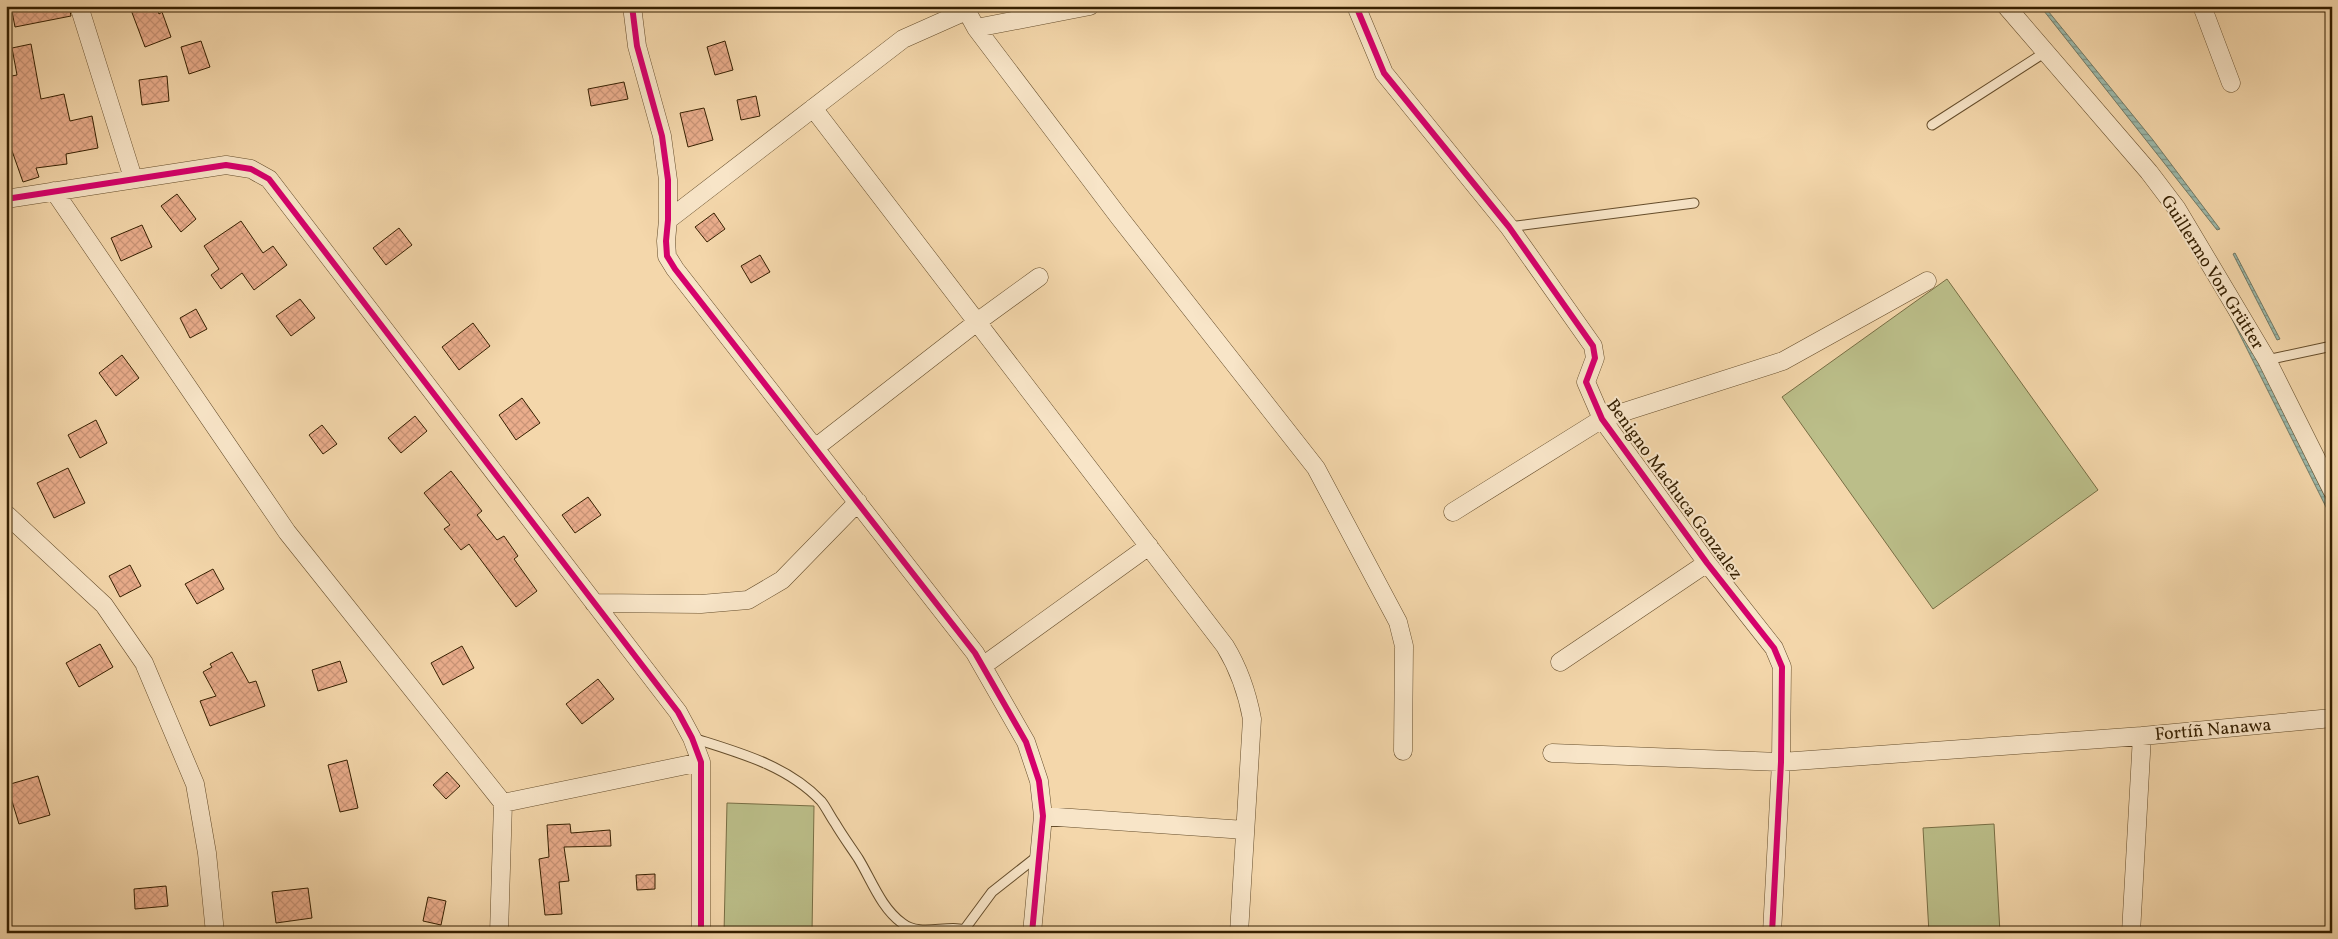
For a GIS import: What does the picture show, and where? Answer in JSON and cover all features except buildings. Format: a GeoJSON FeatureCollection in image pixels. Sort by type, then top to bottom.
{"type":"FeatureCollection","features":[{"type":"Feature","properties":{"kind":"street"},"geometry":{"type":"LineString","coordinates":[[79,6],[133,178]]}},
{"type":"Feature","properties":{"kind":"street"},"geometry":{"type":"LineString","coordinates":[[632,6],[636,46],[662,136],[668,180],[667,256],[675,269],[984,665],[1026,742],[1039,782],[1043,816],[1032,933]]}},
{"type":"Feature","properties":{"kind":"street"},"geometry":{"type":"LineString","coordinates":[[976,28],[1090,6]]}},
{"type":"Feature","properties":{"kind":"street","name":"Benigno Machuca Gonzalez"},"geometry":{"type":"LineString","coordinates":[[1356,6],[1384,73],[1509,227],[1593,346],[1595,358],[1586,382],[1602,419],[1707,563],[1774,648],[1782,667],[1781,762],[1772,933]]}},
{"type":"Feature","properties":{"kind":"street","name":"Guillermo Von Grütter"},"geometry":{"type":"LineString","coordinates":[[2006,6],[2044,53],[2149,172],[2177,209],[2267,360],[2332,490]]}},
{"type":"Feature","properties":{"kind":"street"},"geometry":{"type":"LineString","coordinates":[[2202,6],[2231,83]]}},
{"type":"Feature","properties":{"kind":"street"},"geometry":{"type":"LineString","coordinates":[[668,220],[903,40],[965,8],[976,28],[1119,217],[1316,468],[1398,622],[1404,646],[1403,751]]}},
{"type":"Feature","properties":{"kind":"street"},"geometry":{"type":"LineString","coordinates":[[813,108],[1149,546],[1225,646],[1236,664],[1248,695],[1252,718],[1239,933]]}},
{"type":"Feature","properties":{"kind":"street"},"geometry":{"type":"LineString","coordinates":[[6,199],[226,165],[251,169],[269,179],[678,712],[692,738],[701,762],[701,933]]}},
{"type":"Feature","properties":{"kind":"street"},"geometry":{"type":"LineString","coordinates":[[54,191],[287,532],[503,803],[500,933]]}},
{"type":"Feature","properties":{"kind":"street"},"geometry":{"type":"LineString","coordinates":[[815,448],[977,322],[1039,277]]}},
{"type":"Feature","properties":{"kind":"street"},"geometry":{"type":"LineString","coordinates":[[1453,512],[1602,419],[1783,361],[1927,281]]}},
{"type":"Feature","properties":{"kind":"street"},"geometry":{"type":"LineString","coordinates":[[594,603],[701,604],[748,600],[782,580],[858,502]]}},
{"type":"Feature","properties":{"kind":"street"},"geometry":{"type":"LineString","coordinates":[[6,514],[104,604],[144,663],[194,784],[208,853],[215,933]]}},
{"type":"Feature","properties":{"kind":"street"},"geometry":{"type":"LineString","coordinates":[[984,665],[1149,546]]}},
{"type":"Feature","properties":{"kind":"street"},"geometry":{"type":"LineString","coordinates":[[1560,662],[1707,563]]}},
{"type":"Feature","properties":{"kind":"street","name":"Fortíñ Nanawa"},"geometry":{"type":"LineString","coordinates":[[2131,933],[2142,736],[2332,718]]}},
{"type":"Feature","properties":{"kind":"street"},"geometry":{"type":"LineString","coordinates":[[1552,753],[1781,762],[2142,736]]}},
{"type":"Feature","properties":{"kind":"street"},"geometry":{"type":"LineString","coordinates":[[503,803],[701,762]]}},
{"type":"Feature","properties":{"kind":"street"},"geometry":{"type":"LineString","coordinates":[[1043,816],[1244,830]]}},
{"type":"Feature","properties":{"kind":"lane"},"geometry":{"type":"LineString","coordinates":[[1932,125],[2044,53]]}},
{"type":"Feature","properties":{"kind":"lane"},"geometry":{"type":"LineString","coordinates":[[1509,227],[1694,203]]}},
{"type":"Feature","properties":{"kind":"lane"},"geometry":{"type":"LineString","coordinates":[[2267,360],[2332,346]]}},
{"type":"Feature","properties":{"kind":"lane"},"geometry":{"type":"LineString","coordinates":[[692,738],[754,758],[785,773],[821,801],[859,860],[872,886],[895,918],[904,925],[915,929],[968,932],[992,892],[1040,855]]}},
{"type":"Feature","properties":{"kind":"green space"},"geometry":{"type":"Polygon","coordinates":[[[1947,279],[2098,490],[1933,609],[1782,397],[1947,279]]]}},
{"type":"Feature","properties":{"kind":"green space"},"geometry":{"type":"Polygon","coordinates":[[[727,803],[814,806],[812,933],[724,933],[727,803]]]}},
{"type":"Feature","properties":{"kind":"green space"},"geometry":{"type":"Polygon","coordinates":[[[1994,824],[2000,933],[1929,933],[1923,828],[1994,824]]]}},
{"type":"Feature","properties":{"kind":"shaded area"},"geometry":{"type":"Polygon","coordinates":[[[2040,6],[2044,6],[2153,140],[2220,229],[2217,230],[2040,6]]]}},
{"type":"Feature","properties":{"kind":"shaded area"},"geometry":{"type":"Polygon","coordinates":[[[2235,253],[2280,339],[2277,340],[2233,254],[2235,253]]]}},
{"type":"Feature","properties":{"kind":"shaded area"},"geometry":{"type":"Polygon","coordinates":[[[2218,291],[2263,370],[2332,511],[2332,519],[2218,291]]]}},
{"type":"Feature","properties":{"kind":"cycle path"},"geometry":{"type":"LineString","coordinates":[[632,6],[637,46],[662,136],[668,180],[667,256],[675,269],[975,653],[1026,742],[1039,781],[1043,816],[1032,933]]}},
{"type":"Feature","properties":{"kind":"cycle path"},"geometry":{"type":"LineString","coordinates":[[1356,6],[1384,73],[1509,227],[1593,346],[1595,358],[1586,382],[1602,419],[1707,563],[1774,648],[1782,667],[1781,762],[1772,933]]}},
{"type":"Feature","properties":{"kind":"cycle path"},"geometry":{"type":"LineString","coordinates":[[6,199],[226,165],[251,169],[269,179],[678,712],[692,738],[701,762],[701,933]]}}]}
